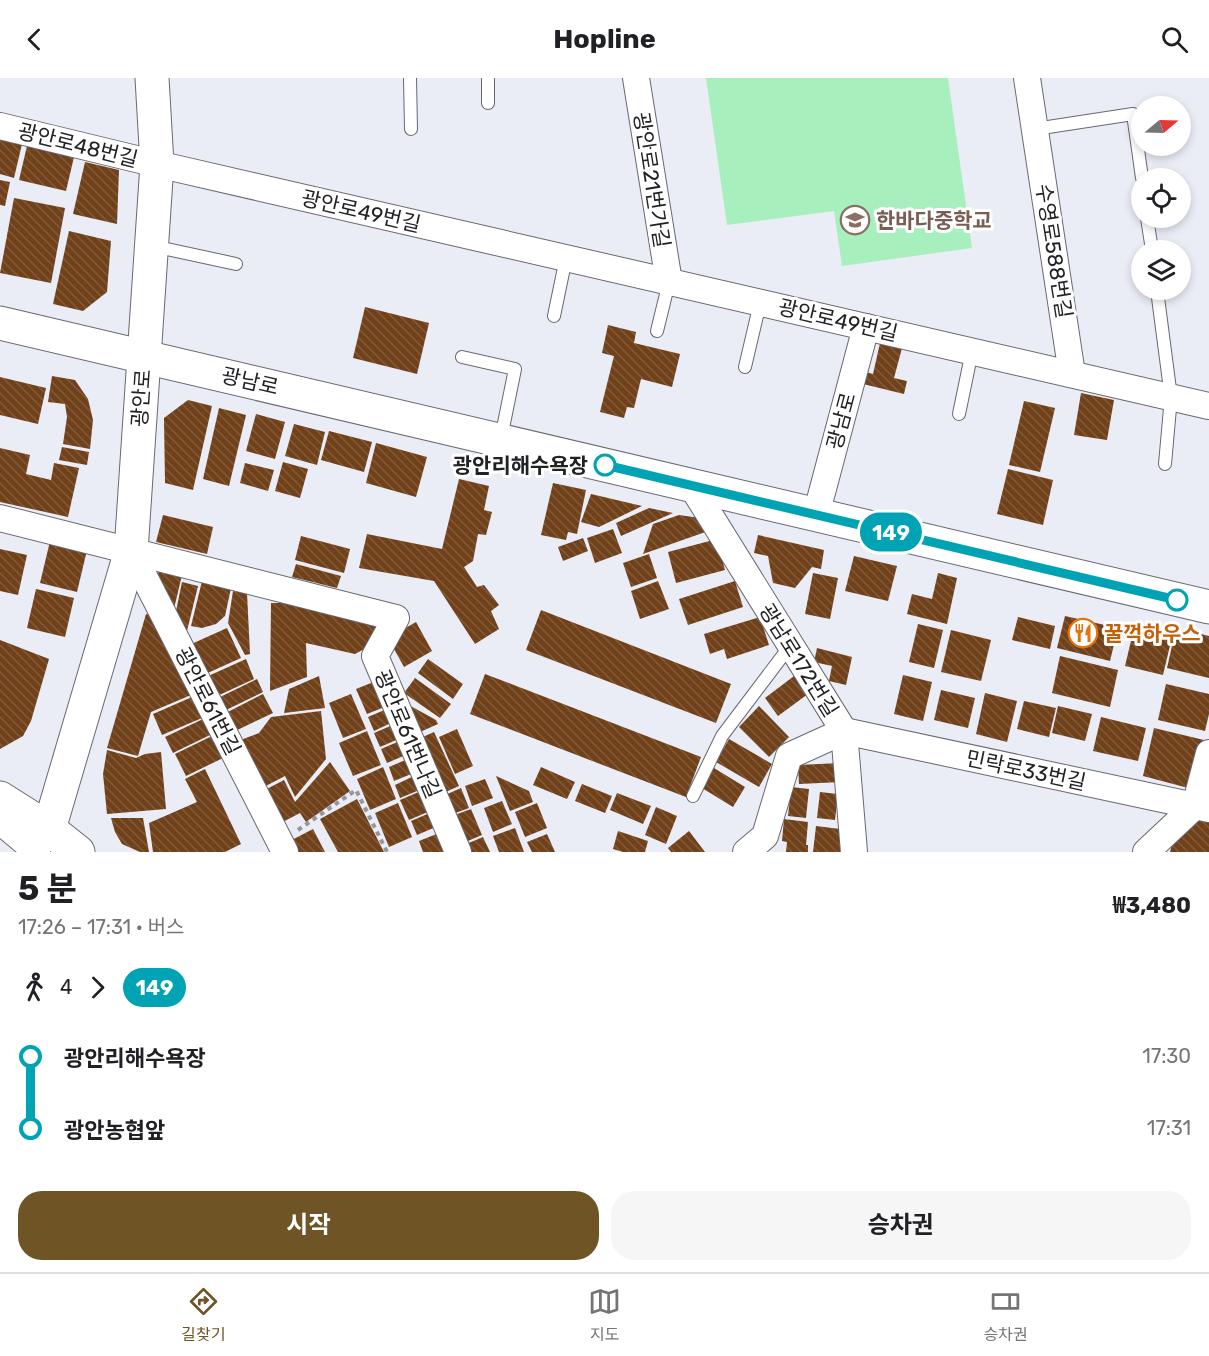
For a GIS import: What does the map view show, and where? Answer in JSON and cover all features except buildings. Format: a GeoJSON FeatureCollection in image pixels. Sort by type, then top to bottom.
{"type":"FeatureCollection","features":[{"type":"Feature","properties":{"kind":"main road","name":"광안로"},"geometry":{"type":"LineString","coordinates":[[43,840],[131,550],[157,164],[152,78]]}},
{"type":"Feature","properties":{"kind":"main road","name":"광남로"},"geometry":{"type":"LineString","coordinates":[[0,323],[1209,608]]}},
{"type":"Feature","properties":{"kind":"main road"},"geometry":{"type":"LineString","coordinates":[[0,798],[43,840],[78,852]]}},
{"type":"Feature","properties":{"kind":"street","name":"광안로21번가길"},"geometry":{"type":"LineString","coordinates":[[636,78],[669,282]]}},
{"type":"Feature","properties":{"kind":"street","name":"수영로588번길"},"geometry":{"type":"LineString","coordinates":[[1027,78],[1072,374]]}},
{"type":"Feature","properties":{"kind":"street","name":"광안로48번길"},"geometry":{"type":"LineString","coordinates":[[0,126],[157,164]]}},
{"type":"Feature","properties":{"kind":"street","name":"광안로49번길"},"geometry":{"type":"LineString","coordinates":[[157,164],[1209,406]]}},
{"type":"Feature","properties":{"kind":"street","name":"광남로"},"geometry":{"type":"LineString","coordinates":[[816,514],[866,327]]}},
{"type":"Feature","properties":{"kind":"street","name":"광남로172번길"},"geometry":{"type":"LineString","coordinates":[[691,485],[844,731],[854,852]]}},
{"type":"Feature","properties":{"kind":"street"},"geometry":{"type":"LineString","coordinates":[[0,518],[131,550]]}},
{"type":"Feature","properties":{"kind":"street","name":"광안로61번나길"},"geometry":{"type":"LineString","coordinates":[[131,550],[396,618],[375,656],[458,852]]}},
{"type":"Feature","properties":{"kind":"street","name":"광안로61번길"},"geometry":{"type":"LineString","coordinates":[[131,550],[282,845]]}},
{"type":"Feature","properties":{"kind":"street"},"geometry":{"type":"LineString","coordinates":[[746,852],[765,836],[789,756],[844,731]]}},
{"type":"Feature","properties":{"kind":"street","name":"민락로33번길"},"geometry":{"type":"LineString","coordinates":[[844,731],[1202,808]]}},
{"type":"Feature","properties":{"kind":"street"},"geometry":{"type":"LineString","coordinates":[[1146,852],[1202,808],[1209,753]]}},
{"type":"Feature","properties":{"kind":"street"},"geometry":{"type":"LineString","coordinates":[[0,821],[43,840]]}},
{"type":"Feature","properties":{"kind":"lane"},"geometry":{"type":"LineString","coordinates":[[410,78],[411,129]]}},
{"type":"Feature","properties":{"kind":"lane"},"geometry":{"type":"LineString","coordinates":[[488,78],[488,103]]}},
{"type":"Feature","properties":{"kind":"lane"},"geometry":{"type":"LineString","coordinates":[[1035,129],[1133,114],[1141,168]]}},
{"type":"Feature","properties":{"kind":"lane"},"geometry":{"type":"LineString","coordinates":[[152,246],[237,264]]}},
{"type":"Feature","properties":{"kind":"lane"},"geometry":{"type":"LineString","coordinates":[[554,316],[566,258]]}},
{"type":"Feature","properties":{"kind":"lane"},"geometry":{"type":"LineString","coordinates":[[657,331],[669,282]]}},
{"type":"Feature","properties":{"kind":"lane"},"geometry":{"type":"LineString","coordinates":[[1158,300],[1172,397],[1165,464]]}},
{"type":"Feature","properties":{"kind":"lane"},"geometry":{"type":"LineString","coordinates":[[745,367],[760,303]]}},
{"type":"Feature","properties":{"kind":"lane"},"geometry":{"type":"LineString","coordinates":[[959,414],[972,351]]}},
{"type":"Feature","properties":{"kind":"lane"},"geometry":{"type":"LineString","coordinates":[[462,357],[515,369],[501,440]]}},
{"type":"Feature","properties":{"kind":"lane"},"geometry":{"type":"LineString","coordinates":[[693,796],[722,736],[790,646]]}},
{"type":"Feature","properties":{"kind":"path"},"geometry":{"type":"LineString","coordinates":[[282,845],[356,790],[387,852]]}},
{"type":"Feature","properties":{"kind":"green space"},"geometry":{"type":"Polygon","coordinates":[[[706,78],[948,78],[972,248],[842,266],[834,211],[727,225],[706,78]]]}},
{"type":"Feature","properties":{"kind":"bus line","name":"149"},"geometry":{"type":"LineString","coordinates":[[605,465],[1177,600]]}},
{"type":"Feature","properties":{"kind":"place","name":"한바다중학교"},"geometry":{"type":"Point","coordinates":[855,220]}},
{"type":"Feature","properties":{"kind":"place","name":"광안리해수욕장"},"geometry":{"type":"Point","coordinates":[605,465]}},
{"type":"Feature","properties":{"kind":"place","name":"꿀꺽하우스"},"geometry":{"type":"Point","coordinates":[1083,633]}}]}
